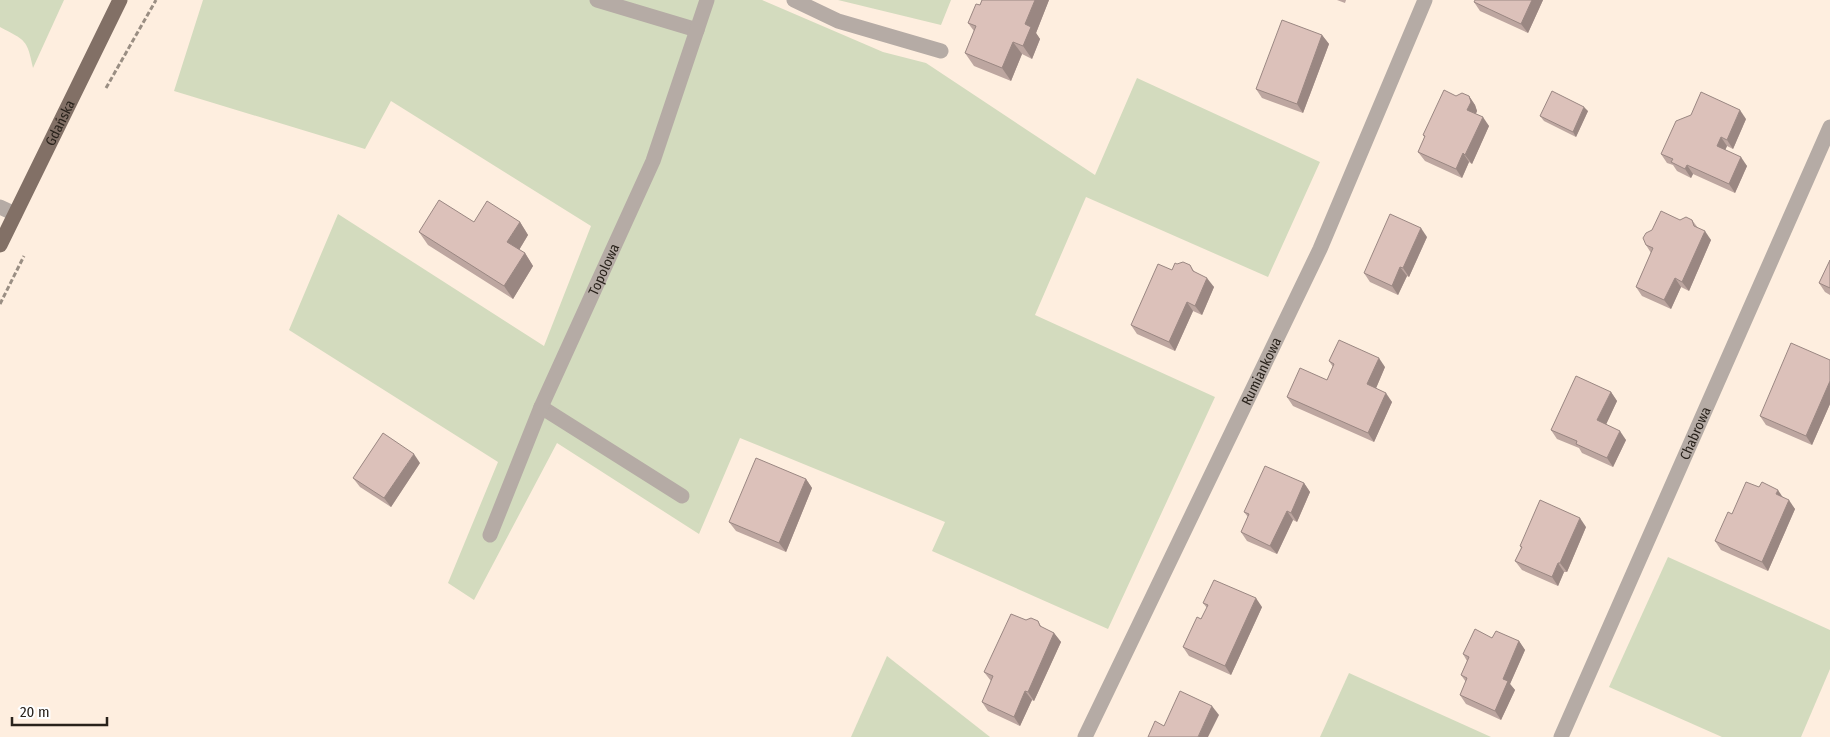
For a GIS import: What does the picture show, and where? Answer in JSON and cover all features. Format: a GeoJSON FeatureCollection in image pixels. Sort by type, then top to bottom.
{"type":"FeatureCollection","features":[{"type":"Feature","properties":{"kind":"main road","name":"Gdańska"},"geometry":{"type":"LineString","coordinates":[[0,245],[120,0]]}},
{"type":"Feature","properties":{"kind":"street"},"geometry":{"type":"LineString","coordinates":[[597,0],[697,30]]}},
{"type":"Feature","properties":{"kind":"street","name":"Topolowa"},"geometry":{"type":"LineString","coordinates":[[490,535],[541,406],[653,161],[707,0]]}},
{"type":"Feature","properties":{"kind":"street"},"geometry":{"type":"LineString","coordinates":[[794,0],[838,21],[941,51]]}},
{"type":"Feature","properties":{"kind":"street","name":"Rumiankowa"},"geometry":{"type":"LineString","coordinates":[[1085,737],[1320,249],[1424,0]]}},
{"type":"Feature","properties":{"kind":"street","name":"Chabrowa"},"geometry":{"type":"LineString","coordinates":[[1560,737],[1830,128]]}},
{"type":"Feature","properties":{"kind":"street"},"geometry":{"type":"LineString","coordinates":[[0,207],[15,214]]}},
{"type":"Feature","properties":{"kind":"street"},"geometry":{"type":"LineString","coordinates":[[541,406],[682,496]]}},
{"type":"Feature","properties":{"kind":"path"},"geometry":{"type":"LineString","coordinates":[[104,92],[156,0]]}},
{"type":"Feature","properties":{"kind":"path"},"geometry":{"type":"LineString","coordinates":[[0,304],[26,251]]}},
{"type":"Feature","properties":{"kind":"green space"},"geometry":{"type":"Polygon","coordinates":[[[0,0],[64,0],[33,68],[29,51],[24,42],[0,27],[0,0]]]}},
{"type":"Feature","properties":{"kind":"green space"},"geometry":{"type":"Polygon","coordinates":[[[203,0],[762,0],[883,52],[926,63],[1095,175],[1137,78],[1320,162],[1268,277],[1086,197],[1035,315],[1215,397],[1108,629],[932,551],[945,522],[740,438],[699,534],[557,443],[474,600],[448,583],[498,462],[289,330],[338,214],[544,346],[591,226],[391,101],[365,149],[174,91],[203,0]]]}},
{"type":"Feature","properties":{"kind":"green space"},"geometry":{"type":"Polygon","coordinates":[[[838,0],[951,0],[941,25],[838,0]]]}},
{"type":"Feature","properties":{"kind":"green space"},"geometry":{"type":"Polygon","coordinates":[[[1668,557],[1830,630],[1830,669],[1801,737],[1722,737],[1609,687],[1668,557]]]}},
{"type":"Feature","properties":{"kind":"green space"},"geometry":{"type":"Polygon","coordinates":[[[887,656],[990,737],[851,737],[887,656]]]}},
{"type":"Feature","properties":{"kind":"green space"},"geometry":{"type":"Polygon","coordinates":[[[1349,673],[1491,737],[1320,737],[1349,673]]]}},
{"type":"Feature","properties":{"kind":"building"},"geometry":{"type":"Polygon","coordinates":[[[982,0],[1035,0],[1025,24],[1031,27],[1023,46],[1013,42],[1002,68],[965,53],[976,26],[968,23],[976,4],[980,5],[982,0]]]}},
{"type":"Feature","properties":{"kind":"building"},"geometry":{"type":"Polygon","coordinates":[[[1475,0],[1532,0],[1521,24],[1474,2],[1475,0]]]}},
{"type":"Feature","properties":{"kind":"building"},"geometry":{"type":"Polygon","coordinates":[[[1282,20],[1322,35],[1297,104],[1256,89],[1282,20]]]}},
{"type":"Feature","properties":{"kind":"building"},"geometry":{"type":"Polygon","coordinates":[[[1444,90],[1456,96],[1462,93],[1469,96],[1471,102],[1467,110],[1483,117],[1465,155],[1463,153],[1456,169],[1418,152],[1425,136],[1423,135],[1444,90]]]}},
{"type":"Feature","properties":{"kind":"building"},"geometry":{"type":"Polygon","coordinates":[[[1552,91],[1584,107],[1573,132],[1540,116],[1552,91]]]}},
{"type":"Feature","properties":{"kind":"building"},"geometry":{"type":"Polygon","coordinates":[[[1701,92],[1740,110],[1727,140],[1721,137],[1717,146],[1741,157],[1729,184],[1687,165],[1685,169],[1671,162],[1673,159],[1661,154],[1676,121],[1691,115],[1701,92]]]}},
{"type":"Feature","properties":{"kind":"building"},"geometry":{"type":"Polygon","coordinates":[[[439,200],[474,222],[487,201],[520,222],[507,242],[525,253],[504,286],[419,232],[439,200]]]}},
{"type":"Feature","properties":{"kind":"building"},"geometry":{"type":"Polygon","coordinates":[[[1661,211],[1680,220],[1686,217],[1692,220],[1694,226],[1705,231],[1682,282],[1675,278],[1664,300],[1636,287],[1653,248],[1646,245],[1643,238],[1646,233],[1652,230],[1661,211]]]}},
{"type":"Feature","properties":{"kind":"building"},"geometry":{"type":"Polygon","coordinates":[[[1390,214],[1421,228],[1403,268],[1400,267],[1392,286],[1364,273],[1390,214]]]}},
{"type":"Feature","properties":{"kind":"building"},"geometry":{"type":"Polygon","coordinates":[[[1830,260],[1830,288],[1819,283],[1830,260]]]}},
{"type":"Feature","properties":{"kind":"building"},"geometry":{"type":"Polygon","coordinates":[[[1183,262],[1190,265],[1193,271],[1207,278],[1195,306],[1187,302],[1169,342],[1131,325],[1158,264],[1172,270],[1175,263],[1183,262]]]}},
{"type":"Feature","properties":{"kind":"building"},"geometry":{"type":"Polygon","coordinates":[[[1339,340],[1379,358],[1367,384],[1386,393],[1368,433],[1287,397],[1300,368],[1327,380],[1334,364],[1329,361],[1339,340]]]}},
{"type":"Feature","properties":{"kind":"building"},"geometry":{"type":"Polygon","coordinates":[[[1791,343],[1830,360],[1830,381],[1806,436],[1760,416],[1791,343]]]}},
{"type":"Feature","properties":{"kind":"building"},"geometry":{"type":"Polygon","coordinates":[[[1576,376],[1611,392],[1597,420],[1620,431],[1607,458],[1576,444],[1577,441],[1551,430],[1576,376]]]}},
{"type":"Feature","properties":{"kind":"building"},"geometry":{"type":"Polygon","coordinates":[[[383,433],[414,454],[384,498],[353,478],[383,433]]]}},
{"type":"Feature","properties":{"kind":"building"},"geometry":{"type":"Polygon","coordinates":[[[756,458],[806,479],[779,543],[729,522],[756,458]]]}},
{"type":"Feature","properties":{"kind":"building"},"geometry":{"type":"Polygon","coordinates":[[[1265,466],[1304,483],[1291,513],[1287,511],[1270,546],[1241,532],[1249,514],[1244,512],[1265,466]]]}},
{"type":"Feature","properties":{"kind":"building"},"geometry":{"type":"Polygon","coordinates":[[[1746,482],[1759,487],[1762,482],[1778,490],[1776,494],[1789,500],[1762,562],[1715,541],[1728,512],[1732,514],[1746,482]]]}},
{"type":"Feature","properties":{"kind":"building"},"geometry":{"type":"Polygon","coordinates":[[[1540,500],[1580,518],[1552,577],[1515,561],[1540,500]]]}},
{"type":"Feature","properties":{"kind":"building"},"geometry":{"type":"Polygon","coordinates":[[[1214,580],[1256,598],[1225,666],[1183,647],[1197,617],[1201,619],[1208,605],[1203,603],[1214,580]]]}},
{"type":"Feature","properties":{"kind":"building"},"geometry":{"type":"Polygon","coordinates":[[[1011,614],[1026,620],[1031,618],[1038,621],[1040,626],[1054,633],[1028,692],[1025,691],[1014,717],[982,702],[993,676],[984,672],[1011,614]]]}},
{"type":"Feature","properties":{"kind":"building"},"geometry":{"type":"Polygon","coordinates":[[[1475,629],[1492,638],[1496,631],[1519,641],[1503,679],[1508,681],[1495,711],[1460,695],[1467,678],[1461,675],[1469,657],[1463,654],[1475,629]]]}},
{"type":"Feature","properties":{"kind":"building"},"geometry":{"type":"Polygon","coordinates":[[[1180,691],[1212,706],[1198,737],[1148,737],[1155,721],[1164,726],[1180,691]]]}}]}
